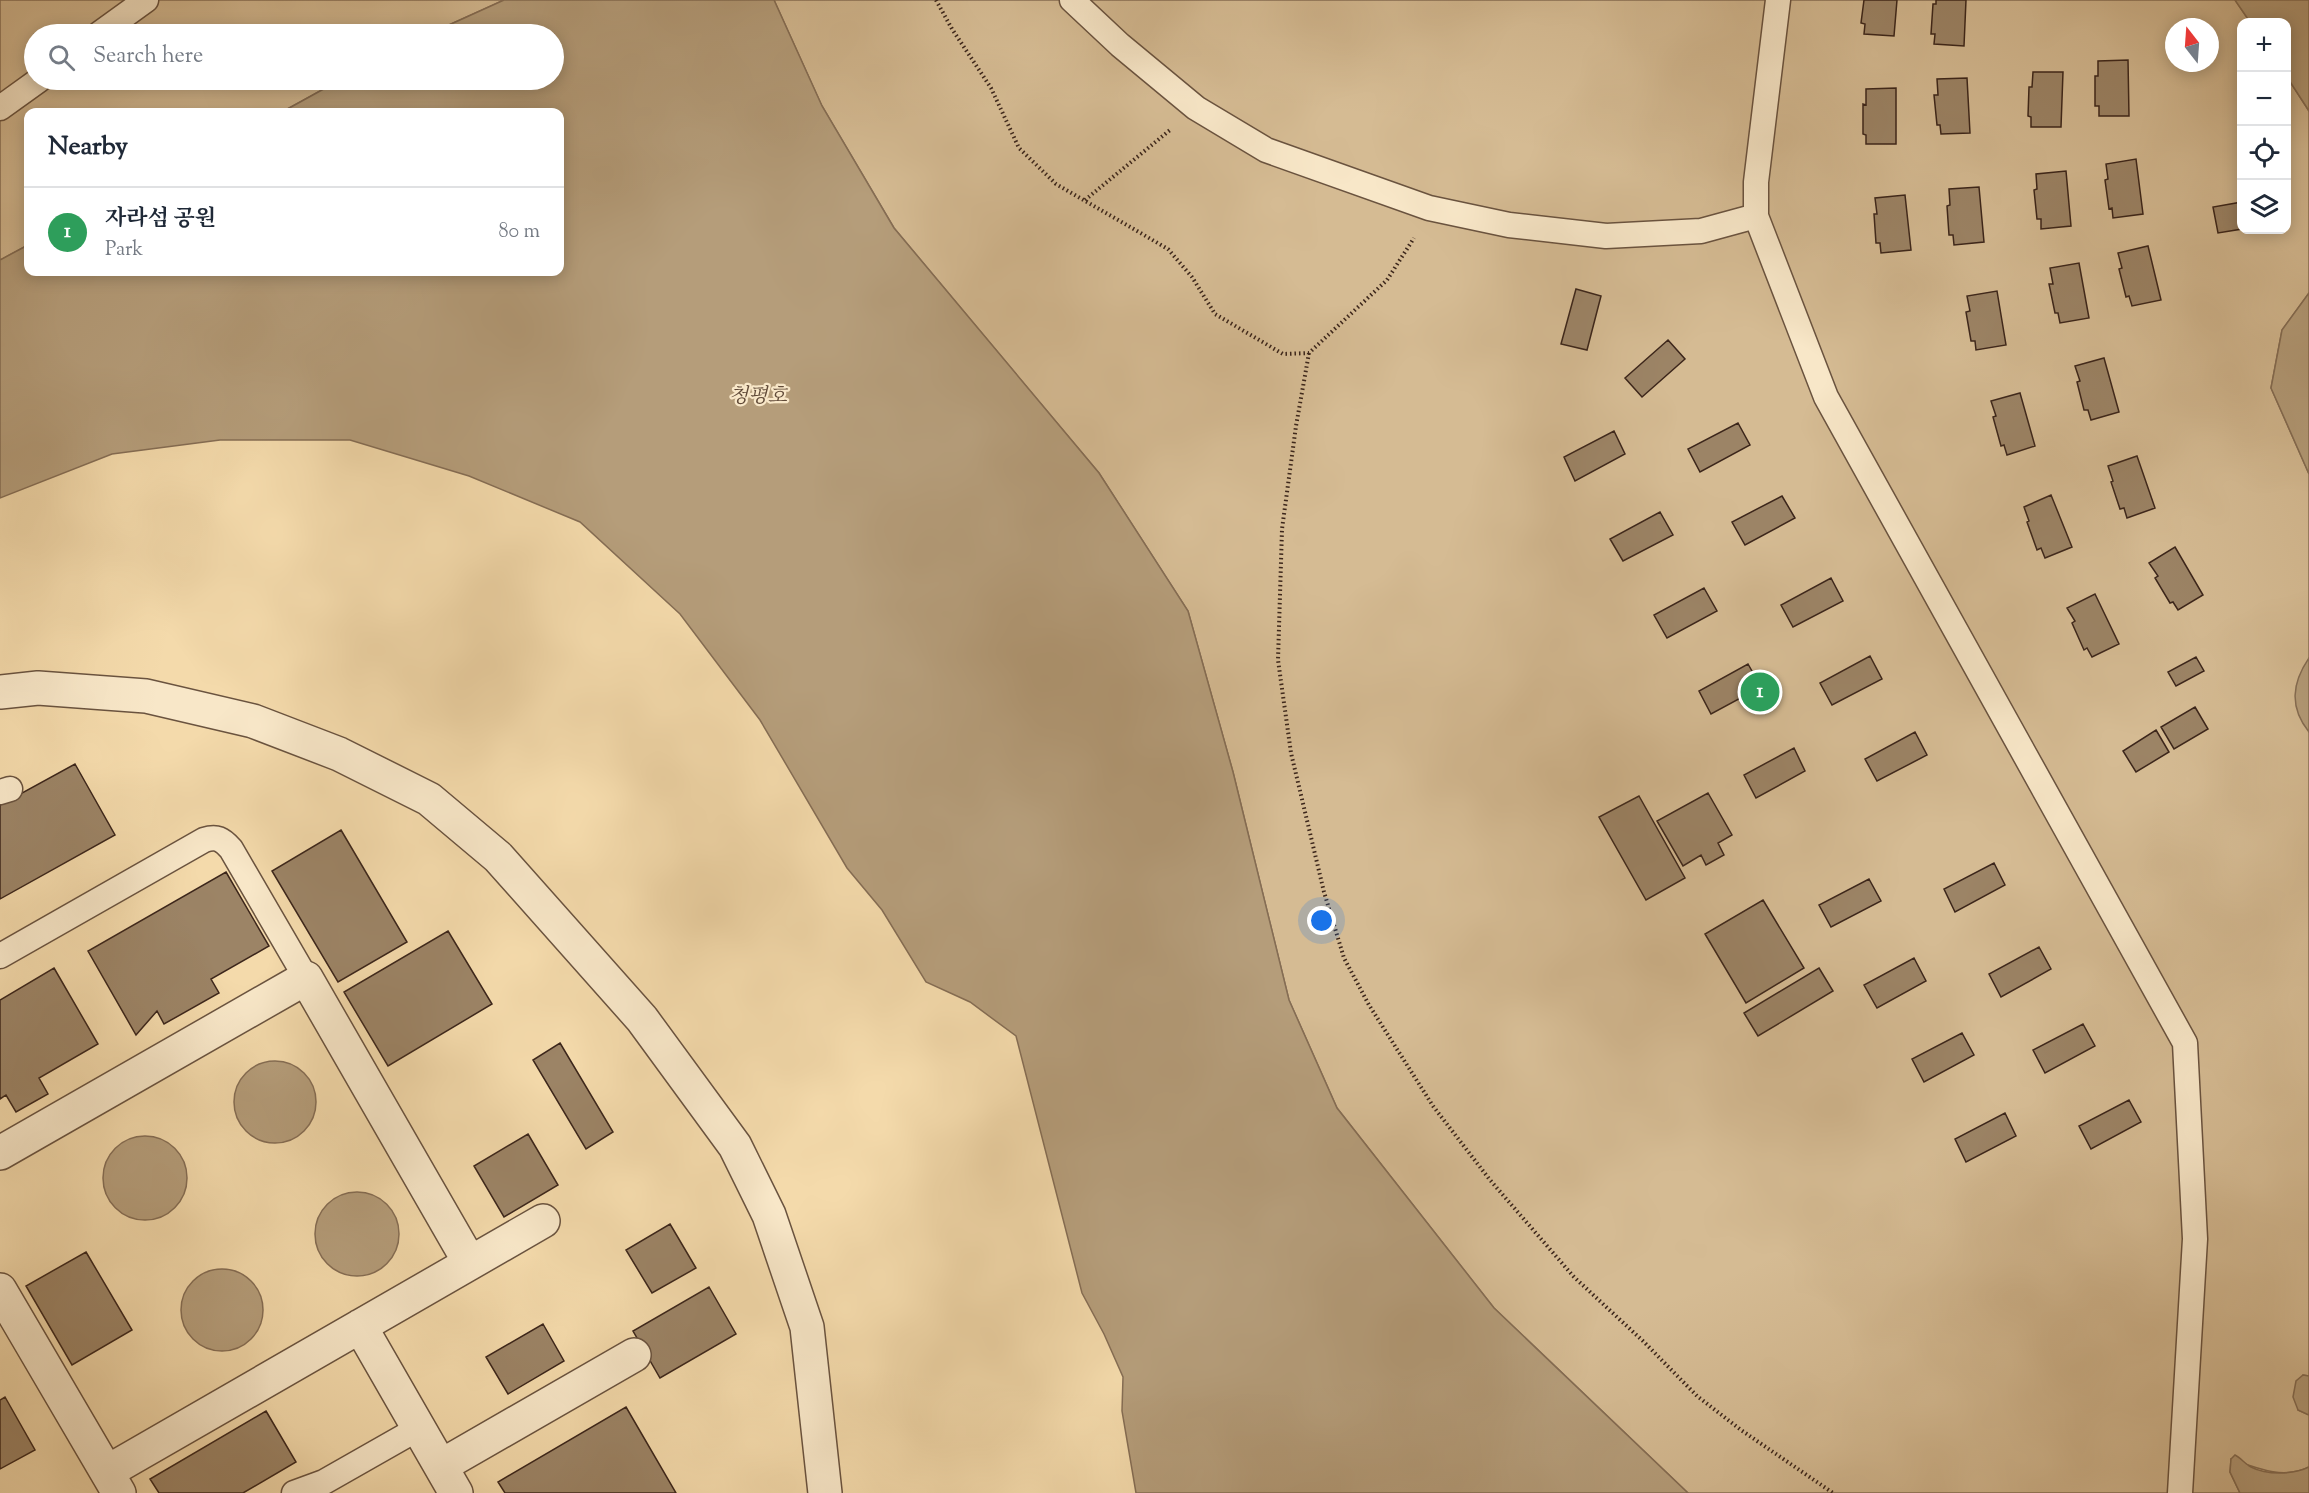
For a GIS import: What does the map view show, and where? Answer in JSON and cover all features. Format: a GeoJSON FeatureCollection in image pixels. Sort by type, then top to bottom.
{"type":"FeatureCollection","features":[{"type":"Feature","properties":{"kind":"street"},"geometry":{"type":"LineString","coordinates":[[0,692],[38,688],[146,696],[253,721],[339,754],[429,799],[498,857],[642,1019],[735,1146],[770,1215],[807,1327],[825,1493]]}},
{"type":"Feature","properties":{"kind":"street"},"geometry":{"type":"LineString","coordinates":[[0,1153],[306,978],[470,1263]]}},
{"type":"Feature","properties":{"kind":"street"},"geometry":{"type":"LineString","coordinates":[[0,1290],[113,1482],[360,1326],[543,1221]]}},
{"type":"Feature","properties":{"kind":"street"},"geometry":{"type":"LineString","coordinates":[[360,1326],[448,1480],[634,1355]]}},
{"type":"Feature","properties":{"kind":"lane"},"geometry":{"type":"LineString","coordinates":[[113,24],[146,0]]}},
{"type":"Feature","properties":{"kind":"lane"},"geometry":{"type":"LineString","coordinates":[[1072,0],[1120,45],[1196,108],[1266,150],[1429,208],[1509,225],[1606,236],[1701,231],[1756,216]]}},
{"type":"Feature","properties":{"kind":"lane"},"geometry":{"type":"LineString","coordinates":[[1778,0],[1756,182],[1756,216],[1826,397],[2185,1043],[2195,1239],[2180,1493]]}},
{"type":"Feature","properties":{"kind":"lane"},"geometry":{"type":"LineString","coordinates":[[0,108],[25,90]]}},
{"type":"Feature","properties":{"kind":"lane"},"geometry":{"type":"LineString","coordinates":[[0,956],[213,837],[223,840],[231,849],[306,978]]}},
{"type":"Feature","properties":{"kind":"lane"},"geometry":{"type":"LineString","coordinates":[[294,1493],[324,1482],[419,1428]]}},
{"type":"Feature","properties":{"kind":"path"},"geometry":{"type":"LineString","coordinates":[[936,0],[952,29],[992,88],[1019,148],[1056,184],[1168,249],[1191,277],[1215,314],[1283,354],[1309,353]]}},
{"type":"Feature","properties":{"kind":"path"},"geometry":{"type":"LineString","coordinates":[[1085,200],[1196,108]]}},
{"type":"Feature","properties":{"kind":"path"},"geometry":{"type":"LineString","coordinates":[[1429,208],[1415,237],[1387,280],[1309,353],[1282,529],[1278,660],[1291,753],[1324,892],[1344,958],[1369,1005],[1433,1106],[1490,1180],[1574,1277],[1644,1342],[1697,1396],[1740,1430],[1833,1493]]}},
{"type":"Feature","properties":{"kind":"shaded area"},"geometry":{"type":"Polygon","coordinates":[[[0,0],[504,0],[451,24],[24,24],[24,90],[322,90],[289,108],[24,108],[24,247],[0,260],[0,0]]]}},
{"type":"Feature","properties":{"kind":"shaded area"},"geometry":{"type":"Polygon","coordinates":[[[774,0],[2235,0],[2247,18],[2237,18],[2237,234],[2291,234],[2291,83],[2309,111],[2309,293],[2282,330],[2271,388],[2309,474],[2309,1376],[2303,1375],[2298,1410],[2309,1415],[2309,1467],[2299,1471],[2279,1473],[2231,1459],[2230,1472],[2240,1493],[1688,1493],[1494,1308],[1337,1108],[1289,1000],[1233,772],[1188,611],[1099,473],[894,228],[822,106],[774,0]]]}},
{"type":"Feature","properties":{"kind":"water","name":"청평호"},"geometry":{"type":"Polygon","coordinates":[[[504,0],[774,0],[822,106],[894,228],[1099,473],[1188,611],[1233,772],[1289,1000],[1337,1108],[1494,1308],[1688,1493],[1136,1493],[1122,1411],[1123,1377],[1082,1293],[1016,1036],[970,1002],[926,982],[882,910],[847,868],[760,720],[680,614],[580,522],[469,476],[350,440],[220,440],[112,454],[0,498],[0,260],[24,247],[24,276],[564,276],[564,108],[289,108],[322,90],[564,90],[564,24],[451,24],[504,0]]]}},
{"type":"Feature","properties":{"kind":"water"},"geometry":{"type":"Polygon","coordinates":[[[2235,0],[2309,0],[2309,111],[2291,83],[2291,18],[2247,18],[2235,0]]]}},
{"type":"Feature","properties":{"kind":"water"},"geometry":{"type":"Polygon","coordinates":[[[2309,293],[2309,474],[2271,388],[2282,330],[2309,293]]]}},
{"type":"Feature","properties":{"kind":"water"},"geometry":{"type":"Polygon","coordinates":[[[2309,658],[2309,732],[2298,713],[2295,695],[2299,677],[2309,658]]]}},
{"type":"Feature","properties":{"kind":"water"},"geometry":{"type":"Polygon","coordinates":[[[267,1061],[283,1061],[298,1068],[309,1079],[316,1094],[313,1118],[304,1131],[283,1143],[267,1143],[252,1136],[241,1125],[234,1110],[234,1094],[241,1079],[252,1068],[267,1061]]]}},
{"type":"Feature","properties":{"kind":"water"},"geometry":{"type":"Polygon","coordinates":[[[145,1136],[168,1143],[180,1155],[187,1178],[180,1201],[168,1213],[145,1220],[122,1213],[110,1201],[103,1178],[110,1155],[122,1143],[145,1136]]]}},
{"type":"Feature","properties":{"kind":"water"},"geometry":{"type":"Polygon","coordinates":[[[357,1192],[380,1199],[392,1211],[399,1234],[392,1257],[380,1269],[357,1276],[334,1269],[322,1257],[315,1234],[322,1211],[334,1199],[357,1192]]]}},
{"type":"Feature","properties":{"kind":"water"},"geometry":{"type":"Polygon","coordinates":[[[214,1269],[230,1269],[245,1276],[256,1287],[263,1302],[260,1326],[251,1339],[230,1351],[214,1351],[199,1344],[188,1333],[181,1318],[181,1302],[188,1287],[199,1276],[214,1269]]]}},
{"type":"Feature","properties":{"kind":"water"},"geometry":{"type":"Polygon","coordinates":[[[2303,1375],[2309,1376],[2309,1415],[2298,1410],[2293,1397],[2296,1381],[2303,1375]]]}},
{"type":"Feature","properties":{"kind":"water"},"geometry":{"type":"Polygon","coordinates":[[[2235,1455],[2251,1467],[2264,1472],[2288,1473],[2309,1467],[2309,1493],[2240,1493],[2230,1472],[2231,1459],[2235,1455]]]}},
{"type":"Feature","properties":{"kind":"building"},"geometry":{"type":"Polygon","coordinates":[[[1864,0],[1897,0],[1894,36],[1864,34],[1865,24],[1861,23],[1864,0]]]}},
{"type":"Feature","properties":{"kind":"building"},"geometry":{"type":"Polygon","coordinates":[[[1936,0],[1966,0],[1964,46],[1934,44],[1935,34],[1931,34],[1933,4],[1936,4],[1936,0]]]}},
{"type":"Feature","properties":{"kind":"building"},"geometry":{"type":"Polygon","coordinates":[[[2128,60],[2129,116],[2099,116],[2099,106],[2095,106],[2095,76],[2098,76],[2098,61],[2128,60]]]}},
{"type":"Feature","properties":{"kind":"building"},"geometry":{"type":"Polygon","coordinates":[[[2033,72],[2063,72],[2061,127],[2031,127],[2031,117],[2028,116],[2029,87],[2032,87],[2033,72]]]}},
{"type":"Feature","properties":{"kind":"building"},"geometry":{"type":"Polygon","coordinates":[[[1967,78],[1970,133],[1941,134],[1940,125],[1937,125],[1934,95],[1938,95],[1937,79],[1967,78]]]}},
{"type":"Feature","properties":{"kind":"building"},"geometry":{"type":"Polygon","coordinates":[[[1896,88],[1896,144],[1866,144],[1866,135],[1863,134],[1863,104],[1866,105],[1866,89],[1896,88]]]}},
{"type":"Feature","properties":{"kind":"building"},"geometry":{"type":"Polygon","coordinates":[[[2136,159],[2143,214],[2113,218],[2112,208],[2109,209],[2105,180],[2108,179],[2106,164],[2136,159]]]}},
{"type":"Feature","properties":{"kind":"building"},"geometry":{"type":"Polygon","coordinates":[[[2066,171],[2071,226],[2041,229],[2041,219],[2037,219],[2034,190],[2037,189],[2036,174],[2066,171]]]}},
{"type":"Feature","properties":{"kind":"building"},"geometry":{"type":"Polygon","coordinates":[[[1979,187],[1984,242],[1954,245],[1953,235],[1949,235],[1947,206],[1950,205],[1949,189],[1979,187]]]}},
{"type":"Feature","properties":{"kind":"building"},"geometry":{"type":"Polygon","coordinates":[[[1905,195],[1911,250],[1881,253],[1880,243],[1876,243],[1875,198],[1905,195]]]}},
{"type":"Feature","properties":{"kind":"building"},"geometry":{"type":"Polygon","coordinates":[[[2237,203],[2237,230],[2218,233],[2213,207],[2237,203]]]}},
{"type":"Feature","properties":{"kind":"building"},"geometry":{"type":"Polygon","coordinates":[[[2148,246],[2161,300],[2132,306],[2129,296],[2126,297],[2119,269],[2122,268],[2118,253],[2148,246]]]}},
{"type":"Feature","properties":{"kind":"building"},"geometry":{"type":"Polygon","coordinates":[[[2079,263],[2089,318],[2060,323],[2058,313],[2055,313],[2049,284],[2053,284],[2050,268],[2079,263]]]}},
{"type":"Feature","properties":{"kind":"building"},"geometry":{"type":"Polygon","coordinates":[[[1576,289],[1601,296],[1587,350],[1561,344],[1576,289]]]}},
{"type":"Feature","properties":{"kind":"building"},"geometry":{"type":"Polygon","coordinates":[[[1997,291],[2006,345],[1976,350],[1975,341],[1971,341],[1966,312],[1970,311],[1967,296],[1997,291]]]}},
{"type":"Feature","properties":{"kind":"building"},"geometry":{"type":"Polygon","coordinates":[[[1668,340],[1685,359],[1642,397],[1625,378],[1668,340]]]}},
{"type":"Feature","properties":{"kind":"building"},"geometry":{"type":"Polygon","coordinates":[[[2104,358],[2119,412],[2091,420],[2088,410],[2084,410],[2077,382],[2080,381],[2075,366],[2104,358]]]}},
{"type":"Feature","properties":{"kind":"building"},"geometry":{"type":"Polygon","coordinates":[[[2020,393],[2035,446],[2007,455],[2004,445],[2001,446],[1991,401],[2020,393]]]}},
{"type":"Feature","properties":{"kind":"building"},"geometry":{"type":"Polygon","coordinates":[[[1738,423],[1750,445],[1700,472],[1688,449],[1738,423]]]}},
{"type":"Feature","properties":{"kind":"building"},"geometry":{"type":"Polygon","coordinates":[[[1614,431],[1625,454],[1575,481],[1564,457],[1614,431]]]}},
{"type":"Feature","properties":{"kind":"building"},"geometry":{"type":"Polygon","coordinates":[[[2137,456],[2155,508],[2127,518],[2124,508],[2120,509],[2108,466],[2137,456]]]}},
{"type":"Feature","properties":{"kind":"building"},"geometry":{"type":"Polygon","coordinates":[[[2051,495],[2072,547],[2045,558],[2041,548],[2037,550],[2024,507],[2051,495]]]}},
{"type":"Feature","properties":{"kind":"building"},"geometry":{"type":"Polygon","coordinates":[[[1782,496],[1795,518],[1745,545],[1732,522],[1782,496]]]}},
{"type":"Feature","properties":{"kind":"building"},"geometry":{"type":"Polygon","coordinates":[[[1660,512],[1673,535],[1623,561],[1610,539],[1660,512]]]}},
{"type":"Feature","properties":{"kind":"building"},"geometry":{"type":"Polygon","coordinates":[[[2175,547],[2203,595],[2178,610],[2173,602],[2170,603],[2155,578],[2158,576],[2149,563],[2175,547]]]}},
{"type":"Feature","properties":{"kind":"building"},"geometry":{"type":"Polygon","coordinates":[[[1831,578],[1843,601],[1793,627],[1781,605],[1831,578]]]}},
{"type":"Feature","properties":{"kind":"building"},"geometry":{"type":"Polygon","coordinates":[[[1704,588],[1717,611],[1667,638],[1654,615],[1704,588]]]}},
{"type":"Feature","properties":{"kind":"building"},"geometry":{"type":"Polygon","coordinates":[[[2095,594],[2119,644],[2092,657],[2087,648],[2084,650],[2072,623],[2075,621],[2067,608],[2095,594]]]}},
{"type":"Feature","properties":{"kind":"building"},"geometry":{"type":"Polygon","coordinates":[[[1870,656],[1882,679],[1832,705],[1820,683],[1870,656]]]}},
{"type":"Feature","properties":{"kind":"building"},"geometry":{"type":"Polygon","coordinates":[[[2196,657],[2204,671],[2176,686],[2168,672],[2196,657]]]}},
{"type":"Feature","properties":{"kind":"building"},"geometry":{"type":"Polygon","coordinates":[[[1748,664],[1761,687],[1711,714],[1699,691],[1748,664]]]}},
{"type":"Feature","properties":{"kind":"building"},"geometry":{"type":"Polygon","coordinates":[[[2195,707],[2208,729],[2174,749],[2161,727],[2195,707]]]}},
{"type":"Feature","properties":{"kind":"building"},"geometry":{"type":"Polygon","coordinates":[[[2156,730],[2169,752],[2136,772],[2123,751],[2156,730]]]}},
{"type":"Feature","properties":{"kind":"building"},"geometry":{"type":"Polygon","coordinates":[[[1915,732],[1927,755],[1877,781],[1865,759],[1915,732]]]}},
{"type":"Feature","properties":{"kind":"building"},"geometry":{"type":"Polygon","coordinates":[[[1794,748],[1805,771],[1756,798],[1744,775],[1794,748]]]}},
{"type":"Feature","properties":{"kind":"building"},"geometry":{"type":"Polygon","coordinates":[[[75,764],[115,835],[0,899],[0,805],[75,764]]]}},
{"type":"Feature","properties":{"kind":"building"},"geometry":{"type":"Polygon","coordinates":[[[1708,793],[1732,835],[1718,843],[1724,855],[1706,865],[1701,855],[1683,866],[1657,821],[1708,793]]]}},
{"type":"Feature","properties":{"kind":"building"},"geometry":{"type":"Polygon","coordinates":[[[1639,796],[1685,878],[1646,900],[1599,817],[1639,796]]]}},
{"type":"Feature","properties":{"kind":"building"},"geometry":{"type":"Polygon","coordinates":[[[341,830],[407,942],[338,982],[272,871],[341,830]]]}},
{"type":"Feature","properties":{"kind":"building"},"geometry":{"type":"Polygon","coordinates":[[[1994,863],[2005,885],[1955,912],[1944,889],[1994,863]]]}},
{"type":"Feature","properties":{"kind":"building"},"geometry":{"type":"Polygon","coordinates":[[[226,872],[269,946],[211,979],[219,993],[164,1024],[157,1011],[136,1035],[88,951],[226,872]]]}},
{"type":"Feature","properties":{"kind":"building"},"geometry":{"type":"Polygon","coordinates":[[[1869,879],[1881,901],[1831,927],[1819,905],[1869,879]]]}},
{"type":"Feature","properties":{"kind":"building"},"geometry":{"type":"Polygon","coordinates":[[[1763,900],[1804,968],[1746,1003],[1705,934],[1763,900]]]}},
{"type":"Feature","properties":{"kind":"building"},"geometry":{"type":"Polygon","coordinates":[[[448,931],[492,1004],[388,1066],[344,992],[448,931]]]}},
{"type":"Feature","properties":{"kind":"building"},"geometry":{"type":"Polygon","coordinates":[[[2039,947],[2051,969],[2001,997],[1989,974],[2039,947]]]}},
{"type":"Feature","properties":{"kind":"building"},"geometry":{"type":"Polygon","coordinates":[[[1914,958],[1926,981],[1877,1008],[1864,985],[1914,958]]]}},
{"type":"Feature","properties":{"kind":"building"},"geometry":{"type":"Polygon","coordinates":[[[54,968],[98,1044],[39,1078],[48,1094],[16,1112],[6,1095],[0,1099],[0,1000],[54,968]]]}},
{"type":"Feature","properties":{"kind":"building"},"geometry":{"type":"Polygon","coordinates":[[[1819,968],[1833,991],[1758,1036],[1744,1013],[1819,968]]]}},
{"type":"Feature","properties":{"kind":"building"},"geometry":{"type":"Polygon","coordinates":[[[2083,1024],[2095,1046],[2045,1073],[2033,1050],[2083,1024]]]}},
{"type":"Feature","properties":{"kind":"building"},"geometry":{"type":"Polygon","coordinates":[[[1962,1033],[1974,1055],[1924,1082],[1912,1059],[1962,1033]]]}},
{"type":"Feature","properties":{"kind":"building"},"geometry":{"type":"Polygon","coordinates":[[[560,1043],[613,1132],[586,1149],[533,1060],[560,1043]]]}},
{"type":"Feature","properties":{"kind":"building"},"geometry":{"type":"Polygon","coordinates":[[[2129,1100],[2141,1122],[2091,1149],[2079,1126],[2129,1100]]]}},
{"type":"Feature","properties":{"kind":"building"},"geometry":{"type":"Polygon","coordinates":[[[2005,1113],[2016,1136],[1966,1162],[1955,1139],[2005,1113]]]}},
{"type":"Feature","properties":{"kind":"building"},"geometry":{"type":"Polygon","coordinates":[[[528,1134],[558,1185],[504,1217],[474,1166],[528,1134]]]}},
{"type":"Feature","properties":{"kind":"building"},"geometry":{"type":"Polygon","coordinates":[[[670,1224],[696,1268],[652,1293],[626,1250],[670,1224]]]}},
{"type":"Feature","properties":{"kind":"building"},"geometry":{"type":"Polygon","coordinates":[[[86,1252],[132,1330],[72,1365],[26,1286],[86,1252]]]}},
{"type":"Feature","properties":{"kind":"building"},"geometry":{"type":"Polygon","coordinates":[[[709,1287],[736,1334],[660,1378],[633,1331],[709,1287]]]}},
{"type":"Feature","properties":{"kind":"building"},"geometry":{"type":"Polygon","coordinates":[[[543,1324],[564,1361],[508,1394],[486,1357],[543,1324]]]}},
{"type":"Feature","properties":{"kind":"building"},"geometry":{"type":"Polygon","coordinates":[[[5,1397],[35,1450],[0,1469],[0,1400],[5,1397]]]}},
{"type":"Feature","properties":{"kind":"building"},"geometry":{"type":"Polygon","coordinates":[[[626,1407],[676,1493],[505,1493],[498,1482],[626,1407]]]}},
{"type":"Feature","properties":{"kind":"building"},"geometry":{"type":"Polygon","coordinates":[[[266,1411],[296,1462],[243,1493],[159,1493],[150,1479],[266,1411]]]}},
{"type":"Feature","properties":{"kind":"place","name":"자라섬 공원"},"geometry":{"type":"Point","coordinates":[1760,692]}}]}
